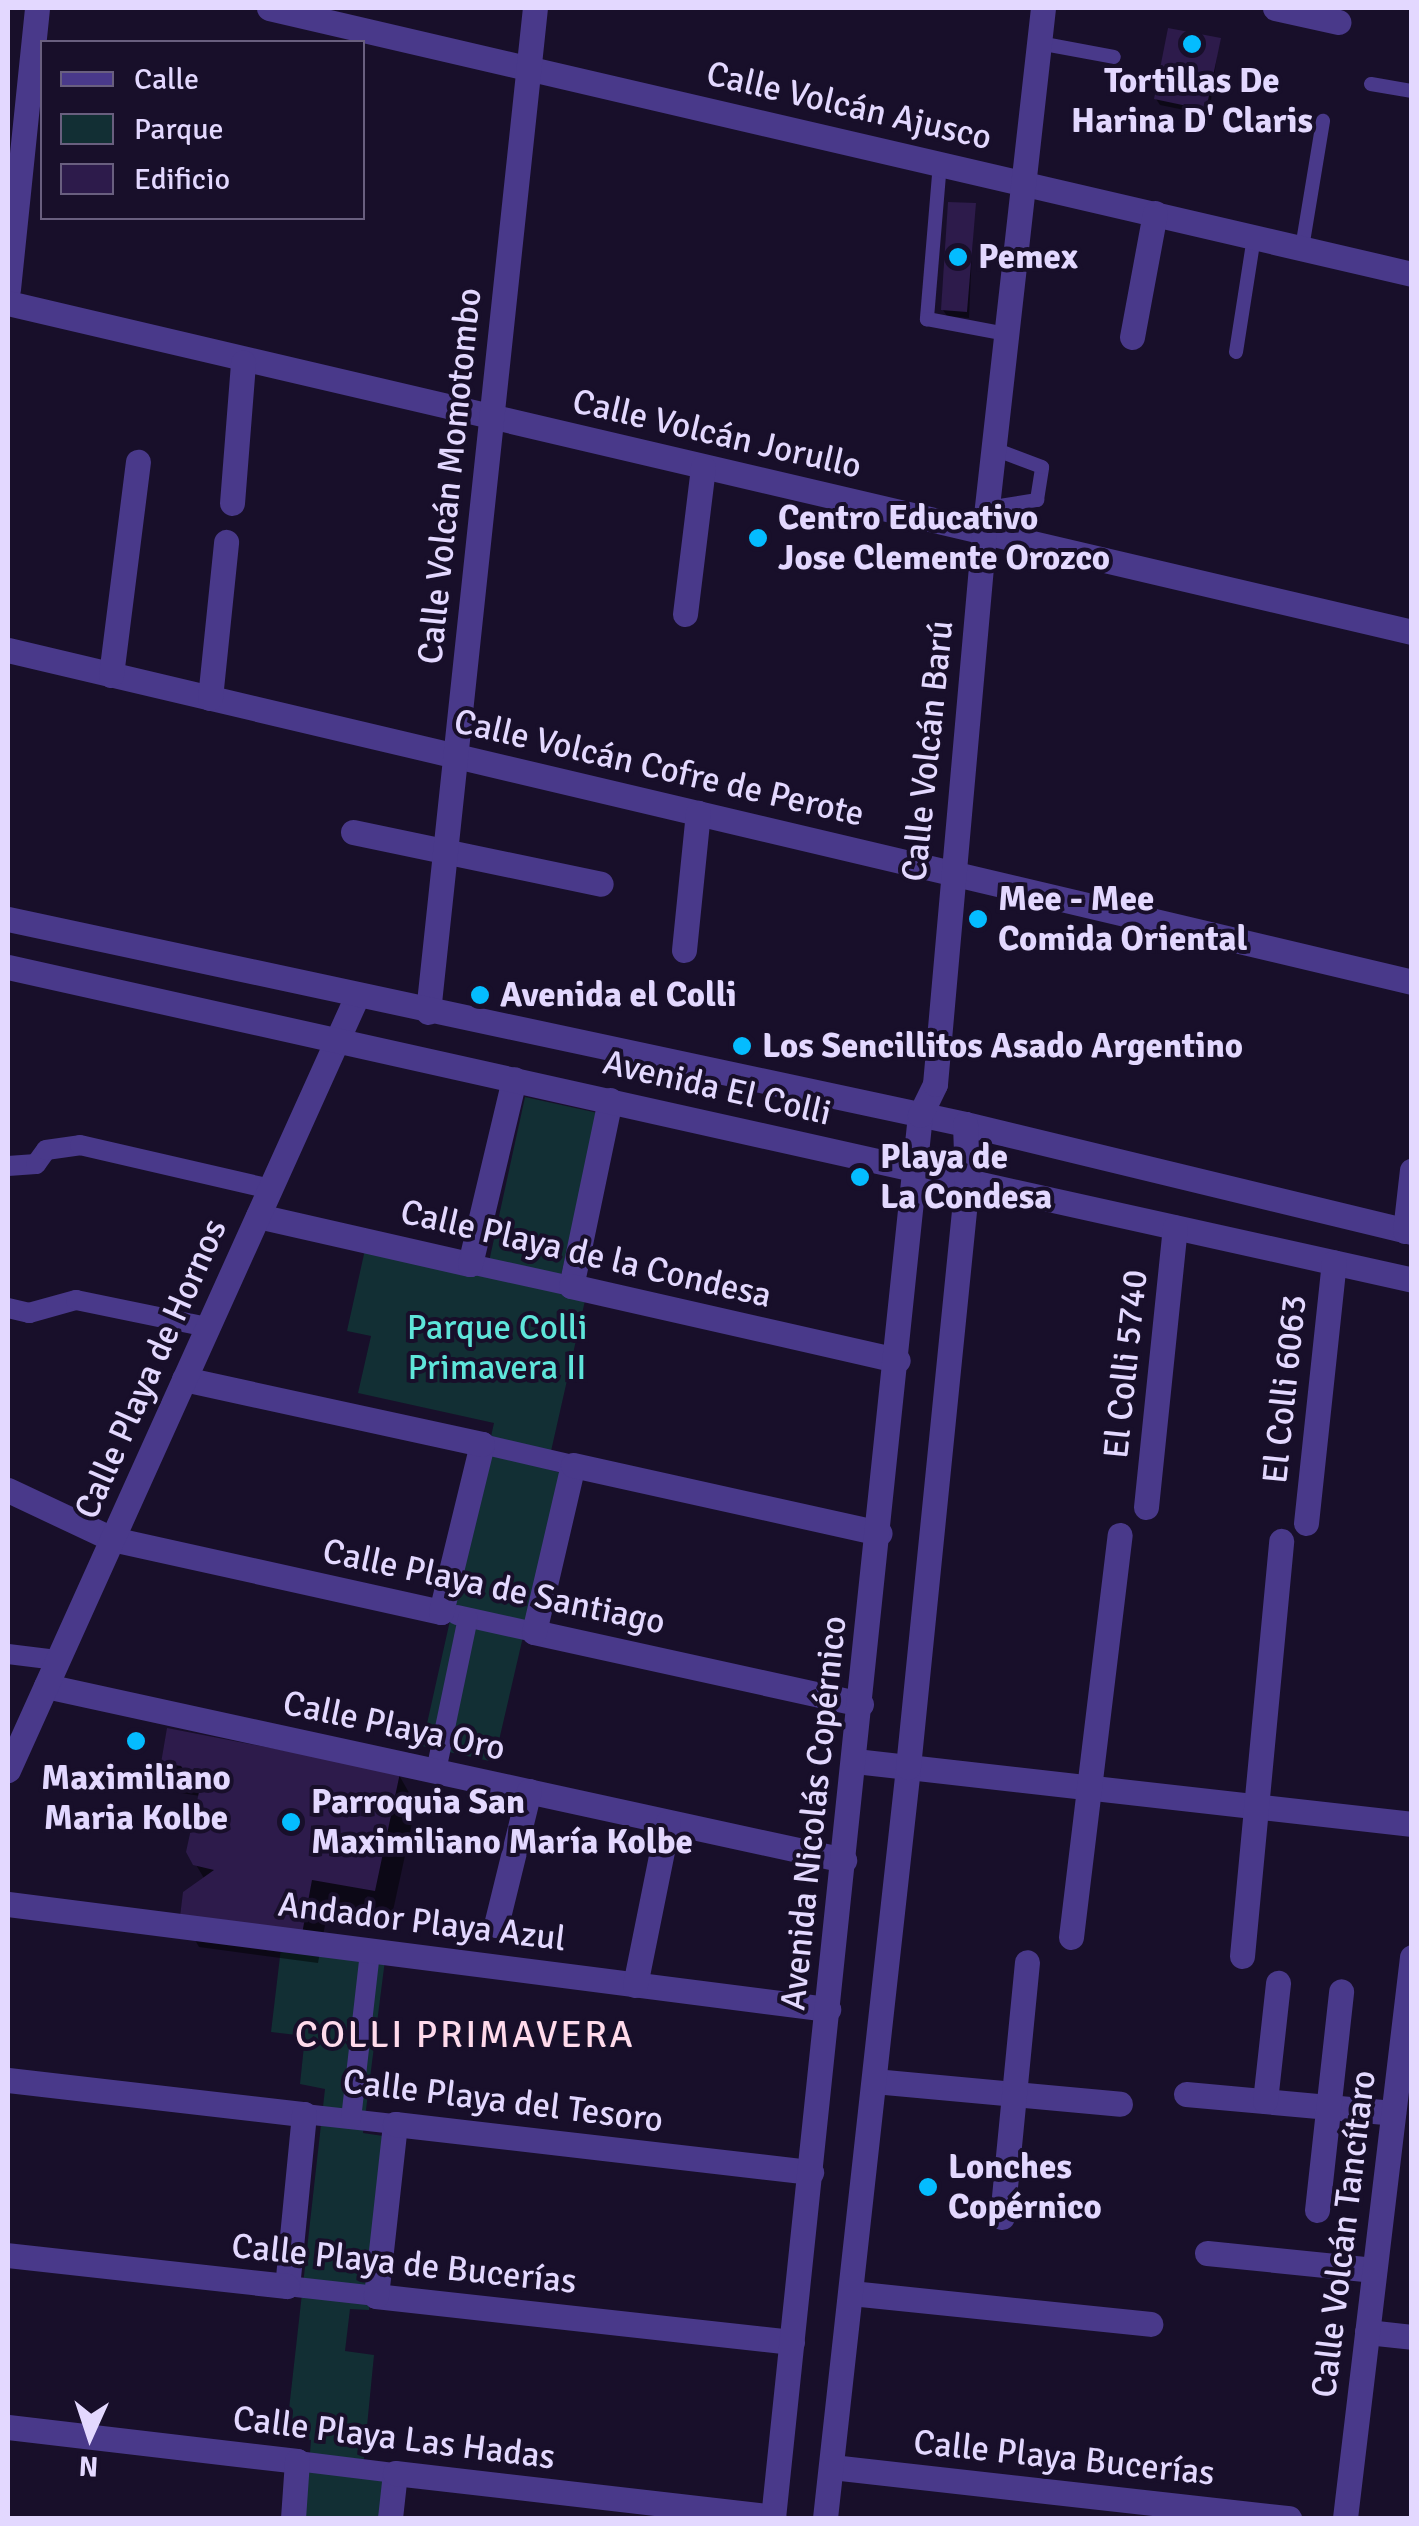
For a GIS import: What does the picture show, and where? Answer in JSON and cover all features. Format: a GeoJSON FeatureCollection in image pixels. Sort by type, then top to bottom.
{"type":"FeatureCollection","features":[{"type":"Feature","properties":{"kind":"street"},"geometry":{"type":"LineString","coordinates":[[8,289],[36,8]]}},
{"type":"Feature","properties":{"kind":"street","name":"Calle Volcán Ajusco"},"geometry":{"type":"LineString","coordinates":[[270,8],[1412,274]]}},
{"type":"Feature","properties":{"kind":"street","name":"Calle Volcán Momotombo"},"geometry":{"type":"LineString","coordinates":[[428,1012],[535,8]]}},
{"type":"Feature","properties":{"kind":"street","name":"Calle Volcán Barú"},"geometry":{"type":"LineString","coordinates":[[920,1115],[935,1084],[985,520],[1043,8]]}},
{"type":"Feature","properties":{"kind":"street"},"geometry":{"type":"LineString","coordinates":[[1278,8],[1338,22]]}},
{"type":"Feature","properties":{"kind":"street"},"geometry":{"type":"LineString","coordinates":[[1132,337],[1155,213]]}},
{"type":"Feature","properties":{"kind":"street","name":"Calle Volcán Jorullo"},"geometry":{"type":"LineString","coordinates":[[8,304],[703,467],[985,520],[1412,632]]}},
{"type":"Feature","properties":{"kind":"street"},"geometry":{"type":"LineString","coordinates":[[232,502],[243,362]]}},
{"type":"Feature","properties":{"kind":"street"},"geometry":{"type":"LineString","coordinates":[[110,675],[138,462]]}},
{"type":"Feature","properties":{"kind":"street"},"geometry":{"type":"LineString","coordinates":[[685,614],[703,467]]}},
{"type":"Feature","properties":{"kind":"street"},"geometry":{"type":"LineString","coordinates":[[210,698],[226,542]]}},
{"type":"Feature","properties":{"kind":"street","name":"Calle Volcán Cofre de Perote"},"geometry":{"type":"LineString","coordinates":[[8,650],[1412,982]]}},
{"type":"Feature","properties":{"kind":"street"},"geometry":{"type":"LineString","coordinates":[[684,950],[698,814]]}},
{"type":"Feature","properties":{"kind":"street"},"geometry":{"type":"LineString","coordinates":[[353,832],[601,884]]}},
{"type":"Feature","properties":{"kind":"street","name":"Avenida El Colli"},"geometry":{"type":"LineString","coordinates":[[8,918],[428,1012],[964,1124],[1408,1231]]}},
{"type":"Feature","properties":{"kind":"street","name":"Avenida El Colli"},"geometry":{"type":"LineString","coordinates":[[8,966],[1412,1280]]}},
{"type":"Feature","properties":{"kind":"street","name":"Calle Playa de Hornos"},"geometry":{"type":"LineString","coordinates":[[8,1770],[357,996]]}},
{"type":"Feature","properties":{"kind":"street"},"geometry":{"type":"LineString","coordinates":[[470,1264],[514,1079]]}},
{"type":"Feature","properties":{"kind":"street"},"geometry":{"type":"LineString","coordinates":[[825,2518],[908,1767],[967,1181],[964,1124],[935,1084]]}},
{"type":"Feature","properties":{"kind":"street"},"geometry":{"type":"LineString","coordinates":[[571,1286],[610,1100]]}},
{"type":"Feature","properties":{"kind":"street","name":"Avenida Nicolás Copérnico"},"geometry":{"type":"LineString","coordinates":[[773,2518],[880,1533],[918,1168],[920,1115]]}},
{"type":"Feature","properties":{"kind":"street"},"geometry":{"type":"LineString","coordinates":[[8,1166],[36,1164],[46,1150],[80,1144],[270,1189]]}},
{"type":"Feature","properties":{"kind":"street"},"geometry":{"type":"LineString","coordinates":[[1408,1231],[1412,1170]]}},
{"type":"Feature","properties":{"kind":"street","name":"Calle Playa de la Condesa"},"geometry":{"type":"LineString","coordinates":[[258,1216],[898,1360]]}},
{"type":"Feature","properties":{"kind":"street","name":"El Colli 5740"},"geometry":{"type":"LineString","coordinates":[[1146,1507],[1176,1228]]}},
{"type":"Feature","properties":{"kind":"street","name":"El Colli 6063"},"geometry":{"type":"LineString","coordinates":[[1306,1523],[1334,1263]]}},
{"type":"Feature","properties":{"kind":"street"},"geometry":{"type":"LineString","coordinates":[[8,1308],[29,1313],[76,1300],[207,1327]]}},
{"type":"Feature","properties":{"kind":"street"},"geometry":{"type":"LineString","coordinates":[[184,1378],[880,1533]]}},
{"type":"Feature","properties":{"kind":"street"},"geometry":{"type":"LineString","coordinates":[[442,1612],[482,1444]]}},
{"type":"Feature","properties":{"kind":"street"},"geometry":{"type":"LineString","coordinates":[[534,1632],[573,1465]]}},
{"type":"Feature","properties":{"kind":"street","name":"Calle Playa de Santiago"},"geometry":{"type":"LineString","coordinates":[[8,1490],[112,1539],[861,1704]]}},
{"type":"Feature","properties":{"kind":"street"},"geometry":{"type":"LineString","coordinates":[[1071,1937],[1086,1787],[1120,1536]]}},
{"type":"Feature","properties":{"kind":"street"},"geometry":{"type":"LineString","coordinates":[[1242,1956],[1281,1541]]}},
{"type":"Feature","properties":{"kind":"street"},"geometry":{"type":"LineString","coordinates":[[436,1771],[468,1618]]}},
{"type":"Feature","properties":{"kind":"street"},"geometry":{"type":"LineString","coordinates":[[8,1654],[57,1660]]}},
{"type":"Feature","properties":{"kind":"street","name":"Calle Playa Oro"},"geometry":{"type":"LineString","coordinates":[[46,1686],[844,1860]]}},
{"type":"Feature","properties":{"kind":"street"},"geometry":{"type":"LineString","coordinates":[[855,1761],[1412,1824]]}},
{"type":"Feature","properties":{"kind":"street"},"geometry":{"type":"LineString","coordinates":[[496,1925],[529,1792]]}},
{"type":"Feature","properties":{"kind":"street"},"geometry":{"type":"LineString","coordinates":[[635,1984],[668,1822]]}},
{"type":"Feature","properties":{"kind":"street","name":"Andador Playa Azul"},"geometry":{"type":"LineString","coordinates":[[8,1904],[828,2009]]}},
{"type":"Feature","properties":{"kind":"street"},"geometry":{"type":"LineString","coordinates":[[351,2119],[370,1951]]}},
{"type":"Feature","properties":{"kind":"street","name":"Calle Volcán Tancítaro"},"geometry":{"type":"LineString","coordinates":[[1346,2518],[1412,1957]]}},
{"type":"Feature","properties":{"kind":"street"},"geometry":{"type":"LineString","coordinates":[[1002,2217],[1027,1962]]}},
{"type":"Feature","properties":{"kind":"street"},"geometry":{"type":"LineString","coordinates":[[1265,2101],[1278,1983]]}},
{"type":"Feature","properties":{"kind":"street"},"geometry":{"type":"LineString","coordinates":[[1317,2210],[1340,1991]]}},
{"type":"Feature","properties":{"kind":"street","name":"Calle Playa del Tesoro"},"geometry":{"type":"LineString","coordinates":[[8,2080],[812,2172]]}},
{"type":"Feature","properties":{"kind":"street"},"geometry":{"type":"LineString","coordinates":[[874,2082],[1120,2104]]}},
{"type":"Feature","properties":{"kind":"street"},"geometry":{"type":"LineString","coordinates":[[1186,2094],[1393,2113]]}},
{"type":"Feature","properties":{"kind":"street"},"geometry":{"type":"LineString","coordinates":[[287,2286],[304,2114]]}},
{"type":"Feature","properties":{"kind":"street"},"geometry":{"type":"LineString","coordinates":[[376,2296],[395,2124]]}},
{"type":"Feature","properties":{"kind":"street"},"geometry":{"type":"LineString","coordinates":[[1207,2253],[1374,2270]]}},
{"type":"Feature","properties":{"kind":"street","name":"Calle Playa de Bucerías"},"geometry":{"type":"LineString","coordinates":[[8,2254],[792,2342]]}},
{"type":"Feature","properties":{"kind":"street"},"geometry":{"type":"LineString","coordinates":[[851,2294],[1150,2324]]}},
{"type":"Feature","properties":{"kind":"street"},"geometry":{"type":"LineString","coordinates":[[1367,2332],[1412,2337]]}},
{"type":"Feature","properties":{"kind":"street","name":"Calle Playa Las Hadas"},"geometry":{"type":"LineString","coordinates":[[8,2427],[773,2518]]}},
{"type":"Feature","properties":{"kind":"street"},"geometry":{"type":"LineString","coordinates":[[293,2518],[298,2461]]}},
{"type":"Feature","properties":{"kind":"street","name":"Calle Playa Bucerías"},"geometry":{"type":"LineString","coordinates":[[832,2467],[1289,2518]]}},
{"type":"Feature","properties":{"kind":"street"},"geometry":{"type":"LineString","coordinates":[[390,2518],[395,2473]]}},
{"type":"Feature","properties":{"kind":"lane"},"geometry":{"type":"LineString","coordinates":[[1039,42],[1114,57]]}},
{"type":"Feature","properties":{"kind":"lane"},"geometry":{"type":"LineString","coordinates":[[1372,84],[1412,91]]}},
{"type":"Feature","properties":{"kind":"lane"},"geometry":{"type":"LineString","coordinates":[[1302,248],[1323,122]]}},
{"type":"Feature","properties":{"kind":"lane"},"geometry":{"type":"LineString","coordinates":[[940,163],[927,318],[1006,334]]}},
{"type":"Feature","properties":{"kind":"lane"},"geometry":{"type":"LineString","coordinates":[[1236,352],[1254,237]]}},
{"type":"Feature","properties":{"kind":"lane"},"geometry":{"type":"LineString","coordinates":[[985,520],[1038,500],[1042,467],[994,450]]}},
{"type":"Feature","properties":{"kind":"green space","name":"Parque Colli Primavera II"},"geometry":{"type":"Polygon","coordinates":[[[525,1097],[598,1113],[558,1289],[586,1296],[547,1469],[561,1473],[494,1762],[422,1746],[494,1423],[358,1393],[371,1336],[347,1331],[366,1245],[487,1271],[525,1097]]]}},
{"type":"Feature","properties":{"kind":"green space"},"geometry":{"type":"Polygon","coordinates":[[[281,1948],[385,1960],[363,2133],[390,2137],[369,2310],[350,2309],[345,2351],[374,2355],[362,2477],[383,2479],[379,2518],[305,2518],[311,2440],[286,2436],[325,2089],[300,2084],[305,2036],[271,2032],[281,1948]]]}},
{"type":"Feature","properties":{"kind":"building"},"geometry":{"type":"Polygon","coordinates":[[[1168,28],[1221,38],[1206,110],[1154,99],[1168,28]]]}},
{"type":"Feature","properties":{"kind":"building","name":"Pemex"},"geometry":{"type":"Polygon","coordinates":[[[948,202],[976,203],[967,312],[941,310],[948,202]]]}},
{"type":"Feature","properties":{"kind":"building","name":"Parroquia San Maximiliano María Kolbe"},"geometry":{"type":"Polygon","coordinates":[[[167,1728],[400,1773],[375,1891],[312,1880],[302,1934],[180,1917],[183,1892],[214,1870],[193,1865],[186,1852],[199,1792],[181,1766],[161,1763],[167,1728]]]}},
{"type":"Feature","properties":{"kind":"place","name":"Tortillas De Harina D' Claris"},"geometry":{"type":"Point","coordinates":[1192,44]}},
{"type":"Feature","properties":{"kind":"place","name":"Pemex"},"geometry":{"type":"Point","coordinates":[958,257]}},
{"type":"Feature","properties":{"kind":"place","name":"Centro Educativo Jose Clemente Orozco"},"geometry":{"type":"Point","coordinates":[758,538]}},
{"type":"Feature","properties":{"kind":"place","name":"Mee - Mee Comida Oriental"},"geometry":{"type":"Point","coordinates":[978,919]}},
{"type":"Feature","properties":{"kind":"place","name":"Avenida el Colli"},"geometry":{"type":"Point","coordinates":[480,995]}},
{"type":"Feature","properties":{"kind":"place","name":"Los Sencillitos Asado Argentino"},"geometry":{"type":"Point","coordinates":[742,1046]}},
{"type":"Feature","properties":{"kind":"place","name":"Playa de La Condesa"},"geometry":{"type":"Point","coordinates":[860,1177]}},
{"type":"Feature","properties":{"kind":"place","name":"Maximiliano Maria Kolbe"},"geometry":{"type":"Point","coordinates":[136,1741]}},
{"type":"Feature","properties":{"kind":"place","name":"Parroquia San Maximiliano María Kolbe"},"geometry":{"type":"Point","coordinates":[291,1822]}},
{"type":"Feature","properties":{"kind":"place","name":"Lonches Copérnico"},"geometry":{"type":"Point","coordinates":[928,2187]}},
{"type":"Feature","properties":{"kind":"district","name":"COLLI PRIMAVERA"},"geometry":{"type":"Point","coordinates":[465,2035]}}]}
